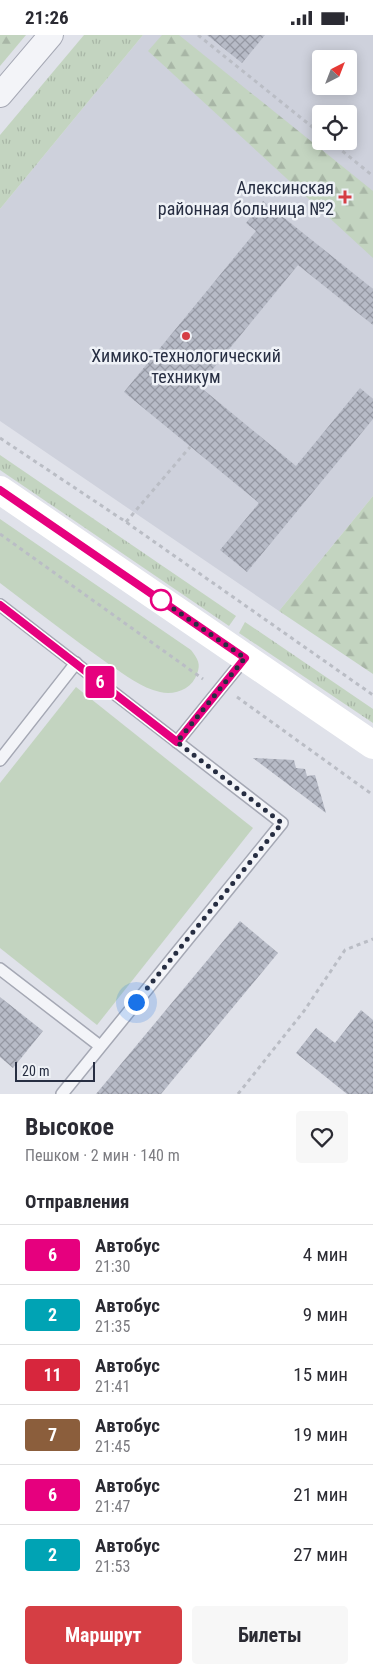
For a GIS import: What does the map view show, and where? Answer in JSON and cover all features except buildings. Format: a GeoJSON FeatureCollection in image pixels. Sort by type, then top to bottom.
{"type":"FeatureCollection","features":[{"type":"Feature","properties":{"kind":"street"},"geometry":{"type":"LineString","coordinates":[[0,95],[51,35]]}},
{"type":"Feature","properties":{"kind":"street"},"geometry":{"type":"LineString","coordinates":[[0,490],[373,745]]}},
{"type":"Feature","properties":{"kind":"lane"},"geometry":{"type":"LineString","coordinates":[[0,605],[282,823],[62,1094]]}},
{"type":"Feature","properties":{"kind":"lane"},"geometry":{"type":"LineString","coordinates":[[177,742],[245,658]]}},
{"type":"Feature","properties":{"kind":"lane"},"geometry":{"type":"LineString","coordinates":[[0,759],[76,663]]}},
{"type":"Feature","properties":{"kind":"lane"},"geometry":{"type":"LineString","coordinates":[[0,969],[100,1046]]}},
{"type":"Feature","properties":{"kind":"path"},"geometry":{"type":"LineString","coordinates":[[198,35],[312,127]]}},
{"type":"Feature","properties":{"kind":"path"},"geometry":{"type":"LineString","coordinates":[[341,150],[373,176]]}},
{"type":"Feature","properties":{"kind":"path"},"geometry":{"type":"LineString","coordinates":[[0,438],[126,522],[373,695]]}},
{"type":"Feature","properties":{"kind":"path"},"geometry":{"type":"LineString","coordinates":[[126,522],[190,447]]}},
{"type":"Feature","properties":{"kind":"path"},"geometry":{"type":"LineString","coordinates":[[0,534],[219,691],[239,698],[373,795]]}},
{"type":"Feature","properties":{"kind":"path"},"geometry":{"type":"LineString","coordinates":[[238,1094],[304,1011],[345,950],[373,939]]}},
{"type":"Feature","properties":{"kind":"shaded area","name":"Химико-технологический техникум"},"geometry":{"type":"Polygon","coordinates":[[[143,35],[373,35],[373,496],[279,611],[0,421],[0,209],[143,35]]]}},
{"type":"Feature","properties":{"kind":"green space"},"geometry":{"type":"Polygon","coordinates":[[[0,35],[26,35],[0,66],[0,35]]]}},
{"type":"Feature","properties":{"kind":"green space"},"geometry":{"type":"Polygon","coordinates":[[[84,35],[143,35],[0,209],[0,135],[84,35]]]}},
{"type":"Feature","properties":{"kind":"green space"},"geometry":{"type":"Polygon","coordinates":[[[162,35],[179,35],[312,142],[312,150],[322,150],[373,191],[373,258],[148,51],[162,35]]]}},
{"type":"Feature","properties":{"kind":"green space"},"geometry":{"type":"Polygon","coordinates":[[[0,455],[236,616],[229,626],[0,470],[0,455]]]}},
{"type":"Feature","properties":{"kind":"green space"},"geometry":{"type":"Polygon","coordinates":[[[373,496],[373,674],[279,611],[373,496]]]}},
{"type":"Feature","properties":{"kind":"green space"},"geometry":{"type":"Polygon","coordinates":[[[0,519],[191,650],[197,659],[199,667],[191,684],[177,692],[165,693],[140,684],[96,655],[0,583],[0,519]]]}},
{"type":"Feature","properties":{"kind":"green space"},"geometry":{"type":"Polygon","coordinates":[[[245,622],[373,709],[373,723],[239,633],[245,622]]]}},
{"type":"Feature","properties":{"kind":"green space"},"geometry":{"type":"Polygon","coordinates":[[[76,687],[253,828],[97,1025],[0,948],[0,783],[76,687]]]}},
{"type":"Feature","properties":{"kind":"bus line","name":"6"},"geometry":{"type":"LineString","coordinates":[[0,490],[245,658],[177,742],[0,605]]}},
{"type":"Feature","properties":{"kind":"place","name":"Алексинская районная больница №2"},"geometry":{"type":"Point","coordinates":[345,197]}},
{"type":"Feature","properties":{"kind":"place","name":"Химико-технологический техникум"},"geometry":{"type":"Point","coordinates":[186,336]}},
{"type":"Feature","properties":{"kind":"route"},"geometry":{"type":"LineString","coordinates":[[136,1002],[282,823],[177,742],[245,658],[161,600]]}}]}
